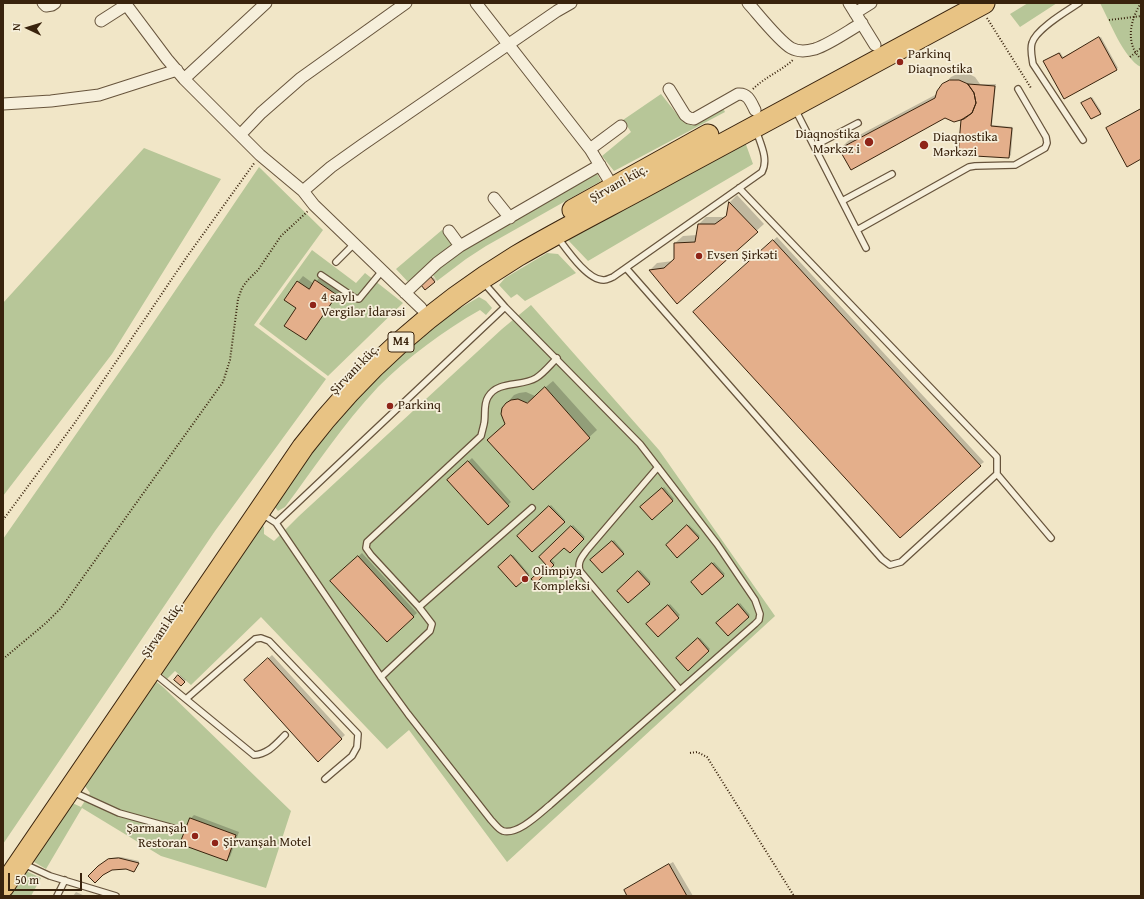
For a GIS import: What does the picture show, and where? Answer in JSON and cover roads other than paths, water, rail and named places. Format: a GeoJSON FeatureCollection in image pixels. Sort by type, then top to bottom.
{"type":"FeatureCollection","features":[{"type":"Feature","properties":{"kind":"highway","name":"Şirvani küç."},"geometry":{"type":"LineString","coordinates":[[11,863],[265,480],[294,439],[357,366],[391,334],[421,308],[472,269],[513,244],[613,187],[953,3]]}},
{"type":"Feature","properties":{"kind":"highway","name":"M4"},"geometry":{"type":"LineString","coordinates":[[3,887],[11,863],[69,790],[258,512],[316,431],[360,382],[400,342],[482,279],[556,235],[752,111],[794,105],[982,4]]}},
{"type":"Feature","properties":{"kind":"street"},"geometry":{"type":"LineString","coordinates":[[43,3],[46,6],[55,3]]}},
{"type":"Feature","properties":{"kind":"street"},"geometry":{"type":"LineString","coordinates":[[3,104],[51,101],[99,95],[181,75],[266,3]]}},
{"type":"Feature","properties":{"kind":"street"},"geometry":{"type":"LineString","coordinates":[[241,134],[261,113],[301,78],[406,3]]}},
{"type":"Feature","properties":{"kind":"street"},"geometry":{"type":"LineString","coordinates":[[476,3],[590,150],[613,187]]}},
{"type":"Feature","properties":{"kind":"street"},"geometry":{"type":"LineString","coordinates":[[303,191],[331,167],[362,145],[508,44],[571,3]]}},
{"type":"Feature","properties":{"kind":"street"},"geometry":{"type":"LineString","coordinates":[[748,3],[783,41],[791,48],[799,50],[807,51],[816,48],[862,23]]}},
{"type":"Feature","properties":{"kind":"street"},"geometry":{"type":"LineString","coordinates":[[871,3],[852,8],[875,45]]}},
{"type":"Feature","properties":{"kind":"street"},"geometry":{"type":"LineString","coordinates":[[101,21],[125,4],[181,75],[241,134],[260,155],[303,191],[314,205],[421,308]]}},
{"type":"Feature","properties":{"kind":"street"},"geometry":{"type":"LineString","coordinates":[[669,88],[685,115],[689,118],[694,119],[738,94],[743,94],[752,111]]}},
{"type":"Feature","properties":{"kind":"street"},"geometry":{"type":"LineString","coordinates":[[590,150],[621,126]]}},
{"type":"Feature","properties":{"kind":"street"},"geometry":{"type":"LineString","coordinates":[[405,293],[437,264],[460,246],[600,165]]}},
{"type":"Feature","properties":{"kind":"street"},"geometry":{"type":"LineString","coordinates":[[494,198],[510,218]]}},
{"type":"Feature","properties":{"kind":"street"},"geometry":{"type":"LineString","coordinates":[[449,231],[460,246]]}},
{"type":"Feature","properties":{"kind":"lane"},"geometry":{"type":"LineString","coordinates":[[1079,3],[1038,32],[1032,43],[1031,53],[1033,64],[1083,140]]}},
{"type":"Feature","properties":{"kind":"lane"},"geometry":{"type":"LineString","coordinates":[[857,230],[969,167],[1015,165],[1045,148],[1047,143],[1046,137],[1018,89]]}},
{"type":"Feature","properties":{"kind":"lane"},"geometry":{"type":"LineString","coordinates":[[794,105],[866,248]]}},
{"type":"Feature","properties":{"kind":"lane"},"geometry":{"type":"LineString","coordinates":[[556,235],[573,257],[592,277],[603,280],[613,277],[762,172],[765,166],[764,157],[752,111]]}},
{"type":"Feature","properties":{"kind":"lane"},"geometry":{"type":"LineString","coordinates":[[814,146],[858,123]]}},
{"type":"Feature","properties":{"kind":"lane"},"geometry":{"type":"LineString","coordinates":[[842,201],[892,174]]}},
{"type":"Feature","properties":{"kind":"lane"},"geometry":{"type":"LineString","coordinates":[[739,188],[997,457],[997,474],[1051,538]]}},
{"type":"Feature","properties":{"kind":"lane"},"geometry":{"type":"LineString","coordinates":[[336,262],[354,244]]}},
{"type":"Feature","properties":{"kind":"lane"},"geometry":{"type":"LineString","coordinates":[[626,268],[882,559],[890,565],[901,562],[997,474]]}},
{"type":"Feature","properties":{"kind":"lane"},"geometry":{"type":"LineString","coordinates":[[321,275],[355,298],[359,299],[382,272]]}},
{"type":"Feature","properties":{"kind":"lane"},"geometry":{"type":"LineString","coordinates":[[258,512],[276,523],[408,714],[491,820],[503,831],[509,832],[518,830],[550,805],[759,620],[760,614],[756,600],[717,544],[640,444],[505,307],[482,279]]}},
{"type":"Feature","properties":{"kind":"lane"},"geometry":{"type":"LineString","coordinates":[[276,523],[505,307]]}},
{"type":"Feature","properties":{"kind":"lane"},"geometry":{"type":"LineString","coordinates":[[381,677],[430,631],[432,624],[419,607],[371,555],[366,548],[368,542],[480,436],[484,424],[484,409],[488,397],[493,391],[503,386],[525,382],[536,378],[556,358]]}},
{"type":"Feature","properties":{"kind":"lane"},"geometry":{"type":"LineString","coordinates":[[658,467],[587,550],[580,559],[578,566],[580,571],[680,690]]}},
{"type":"Feature","properties":{"kind":"lane"},"geometry":{"type":"LineString","coordinates":[[419,607],[532,508]]}},
{"type":"Feature","properties":{"kind":"lane"},"geometry":{"type":"LineString","coordinates":[[186,699],[255,638],[261,638],[269,641],[358,734],[357,747],[352,756],[325,779]]}},
{"type":"Feature","properties":{"kind":"lane"},"geometry":{"type":"LineString","coordinates":[[151,670],[254,755],[268,752],[285,735]]}},
{"type":"Feature","properties":{"kind":"lane"},"geometry":{"type":"LineString","coordinates":[[69,790],[119,813],[176,829]]}},
{"type":"Feature","properties":{"kind":"lane"},"geometry":{"type":"LineString","coordinates":[[11,863],[116,896]]}},
{"type":"Feature","properties":{"kind":"lane"},"geometry":{"type":"LineString","coordinates":[[57,896],[65,880]]}},
{"type":"Feature","properties":{"kind":"place","name":"Parkinq Diaqnostika"},"geometry":{"type":"Point","coordinates":[900,62]}},
{"type":"Feature","properties":{"kind":"place","name":"Diaqnostika Mərkəz i"},"geometry":{"type":"Point","coordinates":[869,142]}},
{"type":"Feature","properties":{"kind":"place","name":"Diaqnostika Mərkəzi"},"geometry":{"type":"Point","coordinates":[924,145]}},
{"type":"Feature","properties":{"kind":"place","name":"Evsen Şirkəti"},"geometry":{"type":"Point","coordinates":[699,256]}},
{"type":"Feature","properties":{"kind":"place","name":"4 saylı Vergilər İdarəsi"},"geometry":{"type":"Point","coordinates":[313,305]}},
{"type":"Feature","properties":{"kind":"place","name":"Parkinq"},"geometry":{"type":"Point","coordinates":[390,406]}},
{"type":"Feature","properties":{"kind":"place","name":"Olimpiya Kompleksi"},"geometry":{"type":"Point","coordinates":[525,579]}},
{"type":"Feature","properties":{"kind":"place","name":"Şarmanşah Restoran"},"geometry":{"type":"Point","coordinates":[195,836]}},
{"type":"Feature","properties":{"kind":"place","name":"Şirvanşah Motel"},"geometry":{"type":"Point","coordinates":[215,843]}}]}
